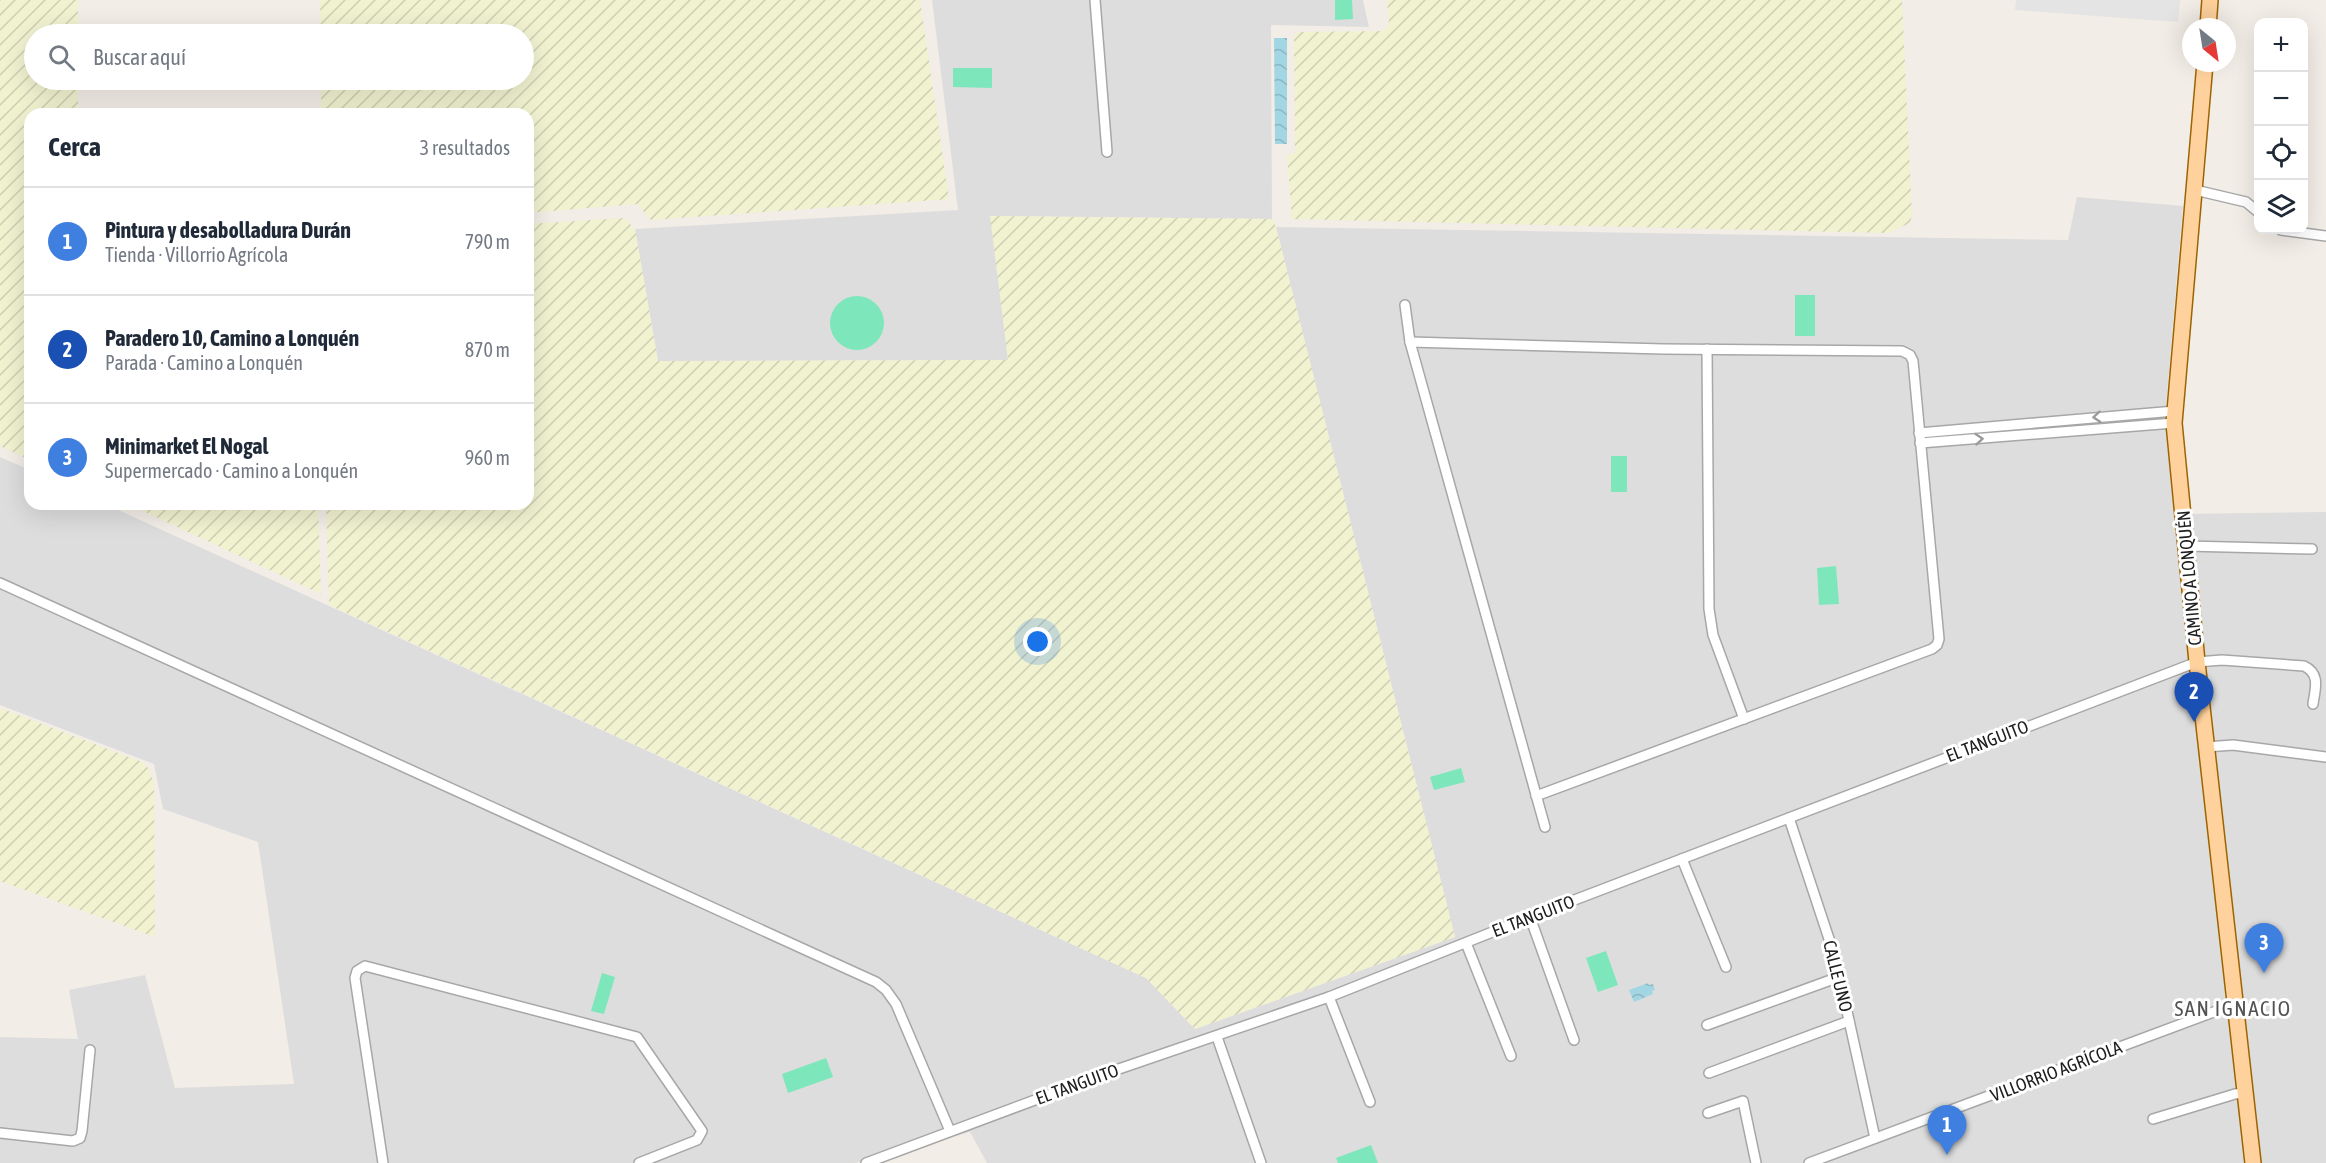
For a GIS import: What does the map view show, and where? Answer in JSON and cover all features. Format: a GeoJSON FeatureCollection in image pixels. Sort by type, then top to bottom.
{"type":"FeatureCollection","features":[{"type":"Feature","properties":{"kind":"main road"},"geometry":{"type":"LineString","coordinates":[[2209,18],[2210,0]]}},
{"type":"Feature","properties":{"kind":"main road","name":"CAMINO A LONQUÉN"},"geometry":{"type":"LineString","coordinates":[[2204,72],[2175,417],[2197,662],[2253,1163]]}},
{"type":"Feature","properties":{"kind":"street"},"geometry":{"type":"LineString","coordinates":[[1095,0],[1107,152]]}},
{"type":"Feature","properties":{"kind":"street"},"geometry":{"type":"LineString","coordinates":[[2195,190],[2246,202],[2254,208]]}},
{"type":"Feature","properties":{"kind":"street"},"geometry":{"type":"LineString","coordinates":[[2308,234],[2326,236]]}},
{"type":"Feature","properties":{"kind":"street"},"geometry":{"type":"LineString","coordinates":[[1405,305],[1410,342],[1545,827]]}},
{"type":"Feature","properties":{"kind":"street"},"geometry":{"type":"LineString","coordinates":[[1410,342],[1905,352],[1910,355],[1913,364],[1939,639],[1937,645],[1932,649],[1536,796]]}},
{"type":"Feature","properties":{"kind":"street"},"geometry":{"type":"LineString","coordinates":[[1707,349],[1709,609],[1713,635],[1744,719]]}},
{"type":"Feature","properties":{"kind":"street"},"geometry":{"type":"LineString","coordinates":[[1919,433],[2175,417]]}},
{"type":"Feature","properties":{"kind":"street"},"geometry":{"type":"LineString","coordinates":[[1920,443],[2175,417]]}},
{"type":"Feature","properties":{"kind":"street"},"geometry":{"type":"LineString","coordinates":[[2186,546],[2312,549]]}},
{"type":"Feature","properties":{"kind":"street"},"geometry":{"type":"LineString","coordinates":[[0,583],[876,982],[886,990],[896,1004],[950,1131]]}},
{"type":"Feature","properties":{"kind":"street","name":"EL TANGUITO"},"geometry":{"type":"LineString","coordinates":[[866,1163],[1110,1072],[1329,997],[1530,917],[2197,662],[2222,660],[2304,666],[2313,672],[2316,678],[2313,704]]}},
{"type":"Feature","properties":{"kind":"street"},"geometry":{"type":"LineString","coordinates":[[2206,747],[2233,745],[2326,757]]}},
{"type":"Feature","properties":{"kind":"street","name":"CALLE UNO"},"geometry":{"type":"LineString","coordinates":[[1789,818],[1831,942],[1875,1138]]}},
{"type":"Feature","properties":{"kind":"street"},"geometry":{"type":"LineString","coordinates":[[1682,859],[1726,967]]}},
{"type":"Feature","properties":{"kind":"street"},"geometry":{"type":"LineString","coordinates":[[1530,917],[1574,1040]]}},
{"type":"Feature","properties":{"kind":"street"},"geometry":{"type":"LineString","coordinates":[[1466,943],[1511,1056]]}},
{"type":"Feature","properties":{"kind":"street"},"geometry":{"type":"LineString","coordinates":[[383,1163],[355,978],[359,969],[365,966],[637,1037],[702,1131],[697,1140],[639,1163]]}},
{"type":"Feature","properties":{"kind":"street"},"geometry":{"type":"LineString","coordinates":[[1707,1025],[1839,977]]}},
{"type":"Feature","properties":{"kind":"street"},"geometry":{"type":"LineString","coordinates":[[1329,997],[1370,1102]]}},
{"type":"Feature","properties":{"kind":"street","name":"VILLORRIO AGRÍCOLA"},"geometry":{"type":"LineString","coordinates":[[1809,1163],[1820,1161],[1875,1138],[2235,1004]]}},
{"type":"Feature","properties":{"kind":"street"},"geometry":{"type":"LineString","coordinates":[[1709,1073],[1849,1021]]}},
{"type":"Feature","properties":{"kind":"street"},"geometry":{"type":"LineString","coordinates":[[1216,1037],[1261,1163]]}},
{"type":"Feature","properties":{"kind":"street"},"geometry":{"type":"LineString","coordinates":[[0,1133],[73,1141],[80,1138],[90,1050]]}},
{"type":"Feature","properties":{"kind":"street"},"geometry":{"type":"LineString","coordinates":[[2153,1119],[2245,1093]]}},
{"type":"Feature","properties":{"kind":"street"},"geometry":{"type":"LineString","coordinates":[[1708,1113],[1743,1101],[1756,1163]]}},
{"type":"Feature","properties":{"kind":"shaded area"},"geometry":{"type":"Polygon","coordinates":[[[932,0],[1363,0],[1369,27],[1271,25],[1272,219],[991,216],[1008,360],[658,361],[635,229],[958,210],[932,0]]]}},
{"type":"Feature","properties":{"kind":"shaded area"},"geometry":{"type":"Polygon","coordinates":[[[2016,0],[2180,0],[2178,22],[2015,10],[2016,0]]]}},
{"type":"Feature","properties":{"kind":"shaded area"},"geometry":{"type":"Polygon","coordinates":[[[2077,197],[2183,206],[2165,418],[2174,514],[2326,512],[2326,1163],[987,1163],[970,1132],[855,1163],[0,1163],[0,1037],[78,1039],[69,990],[145,975],[175,1088],[294,1084],[258,842],[163,809],[154,764],[0,705],[0,457],[24,467],[24,510],[118,510],[1146,978],[1195,1029],[1455,937],[1276,227],[2068,240],[2077,197]]]}},
{"type":"Feature","properties":{"kind":"green space"},"geometry":{"type":"Polygon","coordinates":[[[0,0],[78,0],[78,24],[24,24],[24,90],[78,90],[78,108],[24,108],[24,457],[0,446],[0,0]]]}},
{"type":"Feature","properties":{"kind":"green space"},"geometry":{"type":"Polygon","coordinates":[[[320,0],[920,0],[949,199],[651,220],[637,204],[534,213],[534,108],[321,108],[321,90],[534,90],[534,24],[321,24],[320,0]]]}},
{"type":"Feature","properties":{"kind":"green space"},"geometry":{"type":"Polygon","coordinates":[[[1335,0],[1352,0],[1353,19],[1335,20],[1335,0]]]}},
{"type":"Feature","properties":{"kind":"green space"},"geometry":{"type":"Polygon","coordinates":[[[1387,0],[1902,0],[1912,215],[1910,223],[1888,233],[1292,219],[1287,155],[1295,153],[1294,35],[1299,32],[1382,31],[1389,26],[1387,0]]]}},
{"type":"Feature","properties":{"kind":"green space"},"geometry":{"type":"Polygon","coordinates":[[[953,68],[992,68],[992,88],[953,87],[953,68]]]}},
{"type":"Feature","properties":{"kind":"green space"},"geometry":{"type":"Polygon","coordinates":[[[990,216],[1272,219],[1276,227],[1455,937],[1195,1029],[1146,978],[329,605],[326,510],[534,510],[534,224],[624,218],[635,229],[658,361],[1008,360],[990,216]]]}},
{"type":"Feature","properties":{"kind":"green space"},"geometry":{"type":"Polygon","coordinates":[[[1795,295],[1815,295],[1815,336],[1795,336],[1795,295]]]}},
{"type":"Feature","properties":{"kind":"green space"},"geometry":{"type":"Polygon","coordinates":[[[852,296],[862,296],[872,300],[880,308],[884,323],[880,338],[872,346],[862,350],[852,350],[842,346],[834,338],[830,328],[830,318],[834,308],[842,300],[852,296]]]}},
{"type":"Feature","properties":{"kind":"green space"},"geometry":{"type":"Polygon","coordinates":[[[1611,456],[1627,456],[1627,492],[1611,492],[1611,456]]]}},
{"type":"Feature","properties":{"kind":"green space"},"geometry":{"type":"Polygon","coordinates":[[[141,510],[318,510],[321,594],[141,510]]]}},
{"type":"Feature","properties":{"kind":"green space"},"geometry":{"type":"Polygon","coordinates":[[[1836,566],[1839,604],[1819,605],[1817,568],[1836,566]]]}},
{"type":"Feature","properties":{"kind":"green space"},"geometry":{"type":"Polygon","coordinates":[[[0,708],[142,762],[149,769],[154,783],[155,937],[0,881],[0,708]]]}},
{"type":"Feature","properties":{"kind":"green space"},"geometry":{"type":"Polygon","coordinates":[[[1461,768],[1465,782],[1434,790],[1430,777],[1461,768]]]}},
{"type":"Feature","properties":{"kind":"green space"},"geometry":{"type":"Polygon","coordinates":[[[1606,951],[1618,985],[1598,992],[1586,958],[1606,951]]]}},
{"type":"Feature","properties":{"kind":"green space"},"geometry":{"type":"Polygon","coordinates":[[[602,973],[615,977],[604,1014],[591,1011],[602,973]]]}},
{"type":"Feature","properties":{"kind":"green space"},"geometry":{"type":"Polygon","coordinates":[[[826,1058],[833,1077],[788,1093],[782,1074],[826,1058]]]}},
{"type":"Feature","properties":{"kind":"green space"},"geometry":{"type":"Polygon","coordinates":[[[1371,1145],[1378,1163],[1338,1163],[1336,1158],[1371,1145]]]}},
{"type":"Feature","properties":{"kind":"water"},"geometry":{"type":"Polygon","coordinates":[[[1274,38],[1287,38],[1287,144],[1275,144],[1274,38]]]}},
{"type":"Feature","properties":{"kind":"water"},"geometry":{"type":"Polygon","coordinates":[[[1648,983],[1653,984],[1655,990],[1652,991],[1653,994],[1634,1002],[1629,990],[1648,983]]]}},
{"type":"Feature","properties":{"kind":"place","name":"Paradero 10, Camino a Lonquén"},"geometry":{"type":"Point","coordinates":[2194,722]}},
{"type":"Feature","properties":{"kind":"place","name":"Minimarket El Nogal"},"geometry":{"type":"Point","coordinates":[2264,973]}},
{"type":"Feature","properties":{"kind":"place","name":"Pintura y desabolladura Durán"},"geometry":{"type":"Point","coordinates":[1947,1155]}},
{"type":"Feature","properties":{"kind":"district","name":"SAN IGNACIO"},"geometry":{"type":"Point","coordinates":[2233,1008]}}]}
